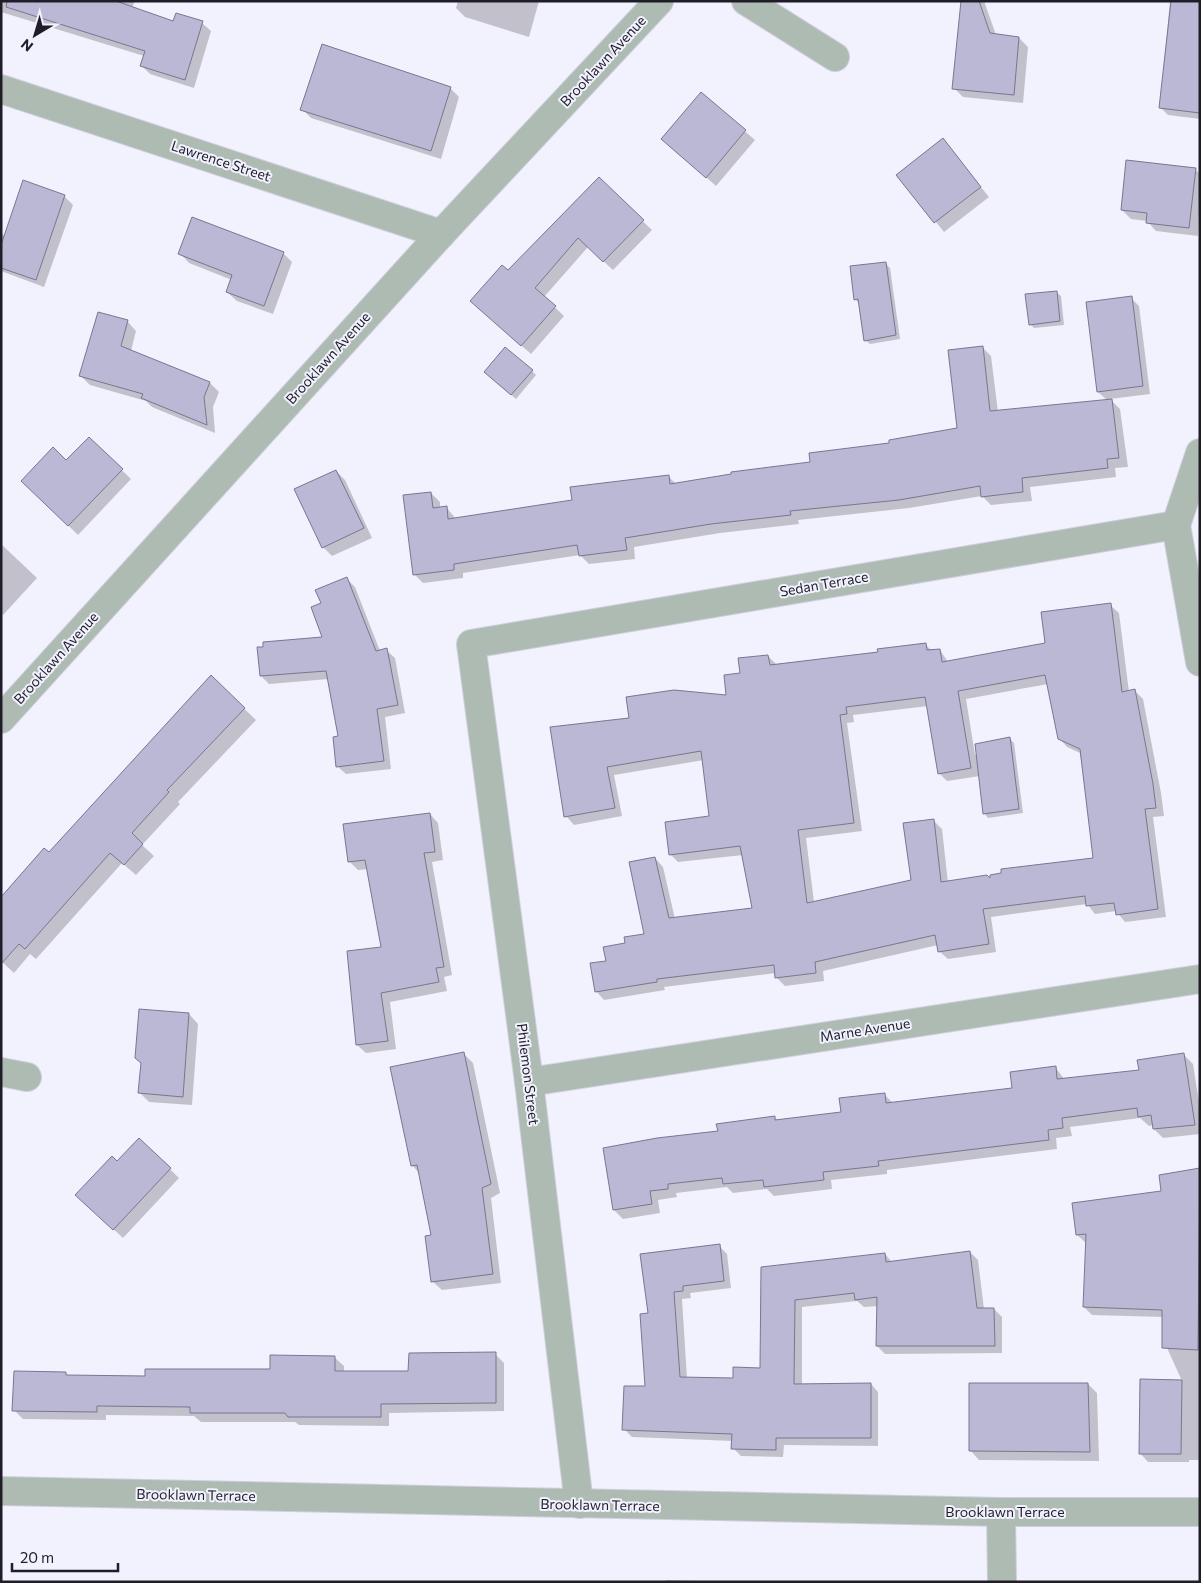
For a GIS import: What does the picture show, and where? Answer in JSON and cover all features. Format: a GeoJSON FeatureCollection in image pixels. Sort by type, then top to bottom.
{"type":"FeatureCollection","features":[{"type":"Feature","properties":{"kind":"street","name":"Brooklawn Avenue"},"geometry":{"type":"LineString","coordinates":[[1,719],[441,234],[659,1]]}},
{"type":"Feature","properties":{"kind":"street"},"geometry":{"type":"LineString","coordinates":[[746,1],[835,57]]}},
{"type":"Feature","properties":{"kind":"street","name":"Lawrence Street"},"geometry":{"type":"LineString","coordinates":[[1,89],[441,234]]}},
{"type":"Feature","properties":{"kind":"street"},"geometry":{"type":"LineString","coordinates":[[1200,453],[1176,525],[1200,662]]}},
{"type":"Feature","properties":{"kind":"street","name":"Sedan Terrace"},"geometry":{"type":"LineString","coordinates":[[472,644],[1176,525]]}},
{"type":"Feature","properties":{"kind":"street","name":"Philemon Street"},"geometry":{"type":"LineString","coordinates":[[472,644],[529,1082],[579,1504]]}},
{"type":"Feature","properties":{"kind":"street","name":"Marne Avenue"},"geometry":{"type":"LineString","coordinates":[[529,1082],[1200,979]]}},
{"type":"Feature","properties":{"kind":"street","name":"Brooklawn Terrace"},"geometry":{"type":"LineString","coordinates":[[1,1491],[1001,1512],[1200,1512]]}},
{"type":"Feature","properties":{"kind":"street"},"geometry":{"type":"LineString","coordinates":[[1001,1512],[1002,1582]]}},
{"type":"Feature","properties":{"kind":"building"},"geometry":{"type":"Polygon","coordinates":[[[7,1],[116,1],[173,21],[176,13],[203,21],[185,80],[140,66],[145,51],[6,7],[7,1]]]}},
{"type":"Feature","properties":{"kind":"building"},"geometry":{"type":"Polygon","coordinates":[[[961,1],[979,1],[990,33],[1019,37],[1014,95],[952,89],[961,1]]]}},
{"type":"Feature","properties":{"kind":"building"},"geometry":{"type":"Polygon","coordinates":[[[1171,1],[1200,1],[1200,113],[1159,108],[1171,1]]]}},
{"type":"Feature","properties":{"kind":"building"},"geometry":{"type":"Polygon","coordinates":[[[322,44],[451,87],[431,151],[300,110],[322,44]]]}},
{"type":"Feature","properties":{"kind":"building"},"geometry":{"type":"Polygon","coordinates":[[[701,92],[746,130],[706,178],[661,139],[701,92]]]}},
{"type":"Feature","properties":{"kind":"building"},"geometry":{"type":"Polygon","coordinates":[[[943,138],[981,187],[934,223],[896,175],[943,138]]]}},
{"type":"Feature","properties":{"kind":"building"},"geometry":{"type":"Polygon","coordinates":[[[1126,160],[1196,168],[1189,228],[1146,223],[1147,213],[1121,210],[1126,160]]]}},
{"type":"Feature","properties":{"kind":"building"},"geometry":{"type":"Polygon","coordinates":[[[599,177],[644,220],[603,262],[578,238],[535,288],[556,306],[521,346],[470,301],[502,265],[508,270],[599,177]]]}},
{"type":"Feature","properties":{"kind":"building"},"geometry":{"type":"Polygon","coordinates":[[[23,180],[65,195],[36,280],[1,268],[1,245],[23,180]]]}},
{"type":"Feature","properties":{"kind":"building"},"geometry":{"type":"Polygon","coordinates":[[[192,217],[284,252],[264,306],[226,292],[232,275],[178,254],[192,217]]]}},
{"type":"Feature","properties":{"kind":"building"},"geometry":{"type":"Polygon","coordinates":[[[886,262],[896,335],[864,341],[858,299],[854,300],[850,266],[886,262]]]}},
{"type":"Feature","properties":{"kind":"building"},"geometry":{"type":"Polygon","coordinates":[[[1057,291],[1060,321],[1029,325],[1025,294],[1057,291]]]}},
{"type":"Feature","properties":{"kind":"building"},"geometry":{"type":"Polygon","coordinates":[[[1132,296],[1143,386],[1097,392],[1086,302],[1132,296]]]}},
{"type":"Feature","properties":{"kind":"building"},"geometry":{"type":"Polygon","coordinates":[[[98,312],[128,320],[121,346],[210,382],[204,397],[207,425],[141,398],[143,394],[79,376],[98,312]]]}},
{"type":"Feature","properties":{"kind":"building"},"geometry":{"type":"Polygon","coordinates":[[[983,346],[990,411],[1112,399],[1119,458],[1107,459],[1108,468],[1022,478],[1023,492],[981,497],[980,486],[899,500],[790,511],[791,515],[711,524],[625,538],[627,550],[579,556],[577,545],[454,564],[454,570],[413,575],[403,495],[431,492],[433,508],[447,506],[448,519],[572,500],[570,487],[669,475],[670,484],[731,474],[731,472],[810,462],[809,453],[889,443],[889,440],[957,428],[948,350],[983,346]]]}},
{"type":"Feature","properties":{"kind":"building"},"geometry":{"type":"Polygon","coordinates":[[[505,347],[533,370],[511,395],[484,372],[505,347]]]}},
{"type":"Feature","properties":{"kind":"building"},"geometry":{"type":"Polygon","coordinates":[[[89,437],[123,469],[68,526],[21,481],[53,447],[66,460],[89,437]]]}},
{"type":"Feature","properties":{"kind":"building"},"geometry":{"type":"Polygon","coordinates":[[[336,470],[364,528],[322,548],[294,489],[336,470]]]}},
{"type":"Feature","properties":{"kind":"building"},"geometry":{"type":"Polygon","coordinates":[[[347,577],[376,651],[387,648],[398,705],[377,709],[384,761],[336,767],[333,737],[338,736],[326,671],[260,676],[257,647],[263,647],[263,642],[322,637],[311,607],[321,603],[315,590],[347,577]]]}},
{"type":"Feature","properties":{"kind":"building"},"geometry":{"type":"Polygon","coordinates":[[[1111,603],[1122,692],[1135,689],[1153,784],[1156,808],[1145,809],[1158,909],[1116,915],[1114,903],[1086,906],[1085,896],[983,909],[989,944],[938,952],[935,935],[815,962],[816,973],[775,978],[774,965],[657,979],[657,982],[595,992],[590,963],[606,961],[603,947],[625,943],[624,937],[644,934],[629,862],[655,857],[669,918],[752,908],[740,846],[669,855],[665,822],[709,816],[701,751],[607,767],[615,808],[564,817],[550,727],[629,718],[626,697],[674,690],[726,695],[724,675],[740,673],[738,658],[768,655],[770,665],[878,652],[877,649],[926,643],[927,650],[940,649],[942,662],[1045,643],[1041,612],[1111,603]],[[1045,675],[958,691],[971,768],[938,774],[925,697],[846,707],[847,714],[840,715],[854,823],[798,830],[807,903],[911,880],[903,823],[934,819],[941,882],[987,875],[990,878],[990,875],[1001,873],[1001,869],[1093,858],[1080,749],[1058,739],[1045,675]]]}},
{"type":"Feature","properties":{"kind":"building"},"geometry":{"type":"Polygon","coordinates":[[[211,675],[245,708],[167,790],[169,792],[132,833],[143,844],[124,865],[110,853],[25,949],[19,944],[1,964],[1,897],[44,848],[49,852],[211,675]]]}},
{"type":"Feature","properties":{"kind":"building"},"geometry":{"type":"Polygon","coordinates":[[[1010,737],[1019,809],[983,814],[975,744],[1010,737]]]}},
{"type":"Feature","properties":{"kind":"building"},"geometry":{"type":"Polygon","coordinates":[[[430,813],[435,852],[424,853],[444,967],[436,968],[439,982],[381,993],[388,1041],[356,1045],[347,951],[381,947],[365,860],[348,862],[343,824],[430,813]]]}},
{"type":"Feature","properties":{"kind":"building"},"geometry":{"type":"Polygon","coordinates":[[[139,1009],[189,1013],[183,1097],[138,1093],[141,1063],[135,1058],[139,1009]]]}},
{"type":"Feature","properties":{"kind":"building"},"geometry":{"type":"Polygon","coordinates":[[[464,1052],[491,1184],[482,1188],[493,1274],[431,1282],[425,1236],[431,1235],[417,1165],[411,1166],[390,1067],[464,1052]]]}},
{"type":"Feature","properties":{"kind":"building"},"geometry":{"type":"Polygon","coordinates":[[[1184,1053],[1195,1125],[1153,1129],[1151,1115],[1138,1117],[1137,1108],[1062,1118],[1063,1128],[1048,1130],[1049,1140],[878,1161],[879,1166],[823,1172],[824,1180],[764,1187],[763,1180],[723,1184],[722,1178],[668,1184],[668,1189],[650,1191],[652,1204],[613,1210],[603,1148],[657,1138],[718,1131],[716,1124],[775,1116],[775,1120],[841,1112],[839,1098],[885,1093],[886,1103],[1012,1088],[1010,1072],[1056,1066],[1057,1079],[1139,1070],[1137,1060],[1184,1053]]]}},
{"type":"Feature","properties":{"kind":"building"},"geometry":{"type":"Polygon","coordinates":[[[139,1138],[171,1168],[113,1230],[75,1195],[112,1156],[117,1161],[139,1138]]]}},
{"type":"Feature","properties":{"kind":"building"},"geometry":{"type":"Polygon","coordinates":[[[1200,1168],[1198,1350],[1162,1348],[1162,1310],[1083,1307],[1086,1234],[1076,1235],[1072,1203],[1161,1191],[1159,1175],[1200,1168]]]}},
{"type":"Feature","properties":{"kind":"building"},"geometry":{"type":"Polygon","coordinates":[[[720,1244],[724,1281],[683,1286],[683,1291],[674,1292],[680,1377],[733,1378],[733,1367],[760,1368],[761,1267],[885,1253],[886,1262],[970,1251],[977,1308],[994,1308],[995,1346],[876,1346],[877,1297],[855,1300],[854,1293],[795,1300],[794,1384],[871,1383],[871,1438],[776,1438],[776,1450],[731,1449],[732,1434],[622,1430],[624,1386],[645,1386],[640,1314],[648,1313],[640,1254],[720,1244]]]}},
{"type":"Feature","properties":{"kind":"building"},"geometry":{"type":"Polygon","coordinates":[[[496,1352],[496,1403],[381,1404],[381,1417],[288,1417],[285,1413],[190,1413],[190,1407],[97,1406],[97,1412],[12,1411],[14,1371],[66,1372],[66,1375],[145,1376],[145,1369],[270,1369],[270,1355],[335,1356],[335,1371],[408,1371],[409,1353],[496,1352]]]}},
{"type":"Feature","properties":{"kind":"building"},"geometry":{"type":"Polygon","coordinates":[[[1140,1379],[1182,1380],[1181,1454],[1139,1454],[1140,1379]]]}},
{"type":"Feature","properties":{"kind":"building"},"geometry":{"type":"Polygon","coordinates":[[[969,1383],[1088,1383],[1090,1452],[969,1451],[969,1383]]]}}]}
